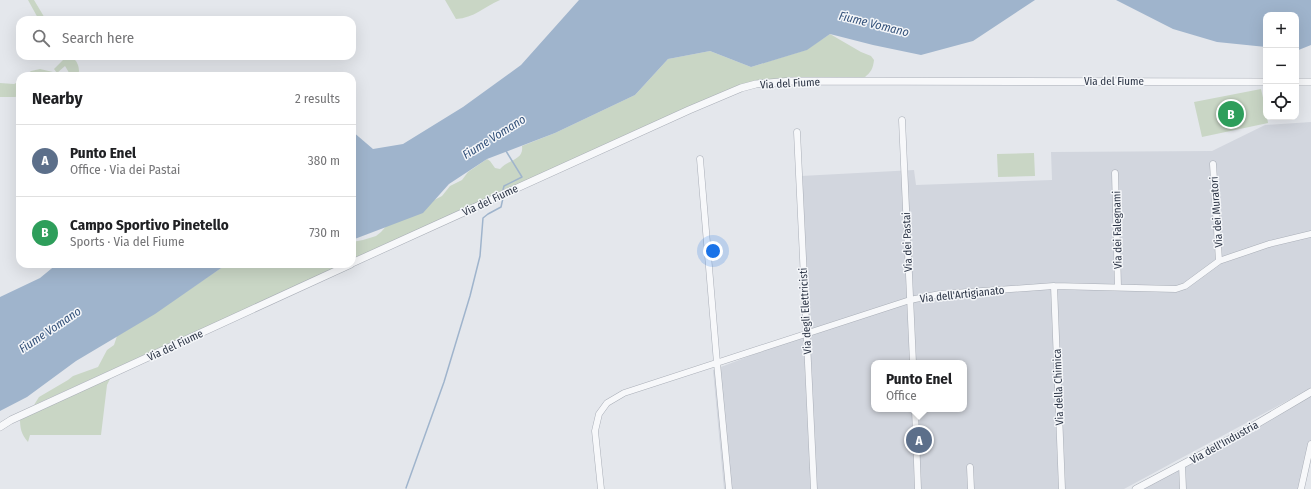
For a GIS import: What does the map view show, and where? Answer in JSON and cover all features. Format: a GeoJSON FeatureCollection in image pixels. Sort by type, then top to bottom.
{"type":"FeatureCollection","features":[{"type":"Feature","properties":{"kind":"street","name":"Via del Fiume"},"geometry":{"type":"LineString","coordinates":[[356,262],[689,110],[741,88],[756,84],[792,81],[1263,82]]}},
{"type":"Feature","properties":{"kind":"street"},"geometry":{"type":"LineString","coordinates":[[1299,82],[1311,82]]}},
{"type":"Feature","properties":{"kind":"street","name":"Via dei Pastai"},"geometry":{"type":"LineString","coordinates":[[902,120],[913,360]]}},
{"type":"Feature","properties":{"kind":"street","name":"Via degli Elettricisti"},"geometry":{"type":"LineString","coordinates":[[797,132],[814,489]]}},
{"type":"Feature","properties":{"kind":"street"},"geometry":{"type":"LineString","coordinates":[[700,159],[729,489]]}},
{"type":"Feature","properties":{"kind":"street","name":"Via dei Muratori"},"geometry":{"type":"LineString","coordinates":[[1213,164],[1219,261]]}},
{"type":"Feature","properties":{"kind":"street","name":"Via dei Falegnami"},"geometry":{"type":"LineString","coordinates":[[1116,173],[1118,287]]}},
{"type":"Feature","properties":{"kind":"street","name":"Via dell'Artigianato"},"geometry":{"type":"LineString","coordinates":[[601,489],[595,430],[599,414],[607,403],[624,393],[910,300],[940,294],[1054,286],[1176,289],[1186,286],[1219,261],[1269,244],[1311,234]]}},
{"type":"Feature","properties":{"kind":"street","name":"Via del Fiume"},"geometry":{"type":"LineString","coordinates":[[0,427],[11,420],[342,268]]}},
{"type":"Feature","properties":{"kind":"street","name":"Via della Chimica"},"geometry":{"type":"LineString","coordinates":[[1054,286],[1062,489]]}},
{"type":"Feature","properties":{"kind":"street","name":"Via dell'Industria"},"geometry":{"type":"LineString","coordinates":[[1136,489],[1238,435],[1311,392]]}},
{"type":"Feature","properties":{"kind":"street"},"geometry":{"type":"LineString","coordinates":[[915,412],[918,489]]}},
{"type":"Feature","properties":{"kind":"street"},"geometry":{"type":"LineString","coordinates":[[1301,489],[1311,444]]}},
{"type":"Feature","properties":{"kind":"street"},"geometry":{"type":"LineString","coordinates":[[1182,465],[1183,489]]}},
{"type":"Feature","properties":{"kind":"street"},"geometry":{"type":"LineString","coordinates":[[970,467],[971,489]]}},
{"type":"Feature","properties":{"kind":"shaded area"},"geometry":{"type":"Polygon","coordinates":[[[1311,122],[1311,388],[1124,489],[724,489],[713,370],[807,334],[801,176],[914,170],[916,185],[1052,180],[1051,152],[1212,151],[1265,125],[1311,122]]]}},
{"type":"Feature","properties":{"kind":"shaded area"},"geometry":{"type":"Polygon","coordinates":[[[1311,396],[1311,451],[1304,489],[1137,489],[1311,396]]]}},
{"type":"Feature","properties":{"kind":"green space"},"geometry":{"type":"Polygon","coordinates":[[[28,0],[34,0],[44,16],[37,16],[28,0]]]}},
{"type":"Feature","properties":{"kind":"green space"},"geometry":{"type":"Polygon","coordinates":[[[445,0],[500,0],[468,17],[456,19],[445,0]]]}},
{"type":"Feature","properties":{"kind":"green space"},"geometry":{"type":"Polygon","coordinates":[[[830,34],[861,52],[871,56],[874,60],[873,66],[864,78],[782,79],[759,82],[356,259],[356,241],[376,236],[389,223],[442,196],[450,186],[462,180],[468,172],[487,159],[495,168],[500,169],[521,154],[522,146],[555,133],[635,95],[668,59],[710,51],[751,67],[806,50],[830,34]]]}},
{"type":"Feature","properties":{"kind":"green space"},"geometry":{"type":"Polygon","coordinates":[[[63,60],[75,60],[79,67],[79,72],[69,72],[65,66],[58,72],[54,69],[63,60]]]}},
{"type":"Feature","properties":{"kind":"green space"},"geometry":{"type":"Polygon","coordinates":[[[40,69],[53,72],[30,72],[40,69]]]}},
{"type":"Feature","properties":{"kind":"green space"},"geometry":{"type":"Polygon","coordinates":[[[0,83],[16,83],[16,97],[0,97],[0,83]]]}},
{"type":"Feature","properties":{"kind":"green space"},"geometry":{"type":"Polygon","coordinates":[[[1261,89],[1263,98],[1263,120],[1268,120],[1268,123],[1202,137],[1194,102],[1261,89]]]}},
{"type":"Feature","properties":{"kind":"green space"},"geometry":{"type":"Polygon","coordinates":[[[1034,153],[1035,176],[998,177],[997,154],[1034,153]]]}},
{"type":"Feature","properties":{"kind":"green space"},"geometry":{"type":"Polygon","coordinates":[[[221,268],[336,268],[34,405],[39,397],[73,376],[98,367],[107,350],[114,345],[117,336],[155,313],[221,268]]]}},
{"type":"Feature","properties":{"kind":"green space"},"geometry":{"type":"Polygon","coordinates":[[[111,377],[107,385],[101,435],[30,435],[28,442],[21,431],[20,418],[111,377]]]}},
{"type":"Feature","properties":{"kind":"water","name":"Fiume Vomano"},"geometry":{"type":"Polygon","coordinates":[[[579,0],[1035,0],[973,41],[921,55],[830,34],[807,50],[751,67],[710,51],[668,59],[635,95],[555,133],[487,159],[449,184],[423,213],[356,238],[356,134],[373,149],[403,144],[463,107],[521,65],[579,0]]]}},
{"type":"Feature","properties":{"kind":"water"},"geometry":{"type":"Polygon","coordinates":[[[1116,0],[1311,0],[1311,45],[1299,50],[1299,12],[1263,12],[1263,47],[1217,42],[1173,29],[1116,0]]]}},
{"type":"Feature","properties":{"kind":"water","name":"Fiume Vomano"},"geometry":{"type":"Polygon","coordinates":[[[52,268],[221,268],[155,314],[76,361],[27,397],[0,411],[0,297],[40,278],[52,268]]]}},
{"type":"Feature","properties":{"kind":"waterway"},"geometry":{"type":"LineString","coordinates":[[503,190],[504,186],[522,177],[506,151]]}},
{"type":"Feature","properties":{"kind":"waterway"},"geometry":{"type":"LineString","coordinates":[[406,488],[444,382],[470,296],[480,256],[483,218],[501,207],[503,198]]}},
{"type":"Feature","properties":{"kind":"place","name":"Campo Sportivo Pinetello"},"geometry":{"type":"Point","coordinates":[1231,114]}},
{"type":"Feature","properties":{"kind":"place","name":"Punto Enel"},"geometry":{"type":"Point","coordinates":[919,440]}}]}
